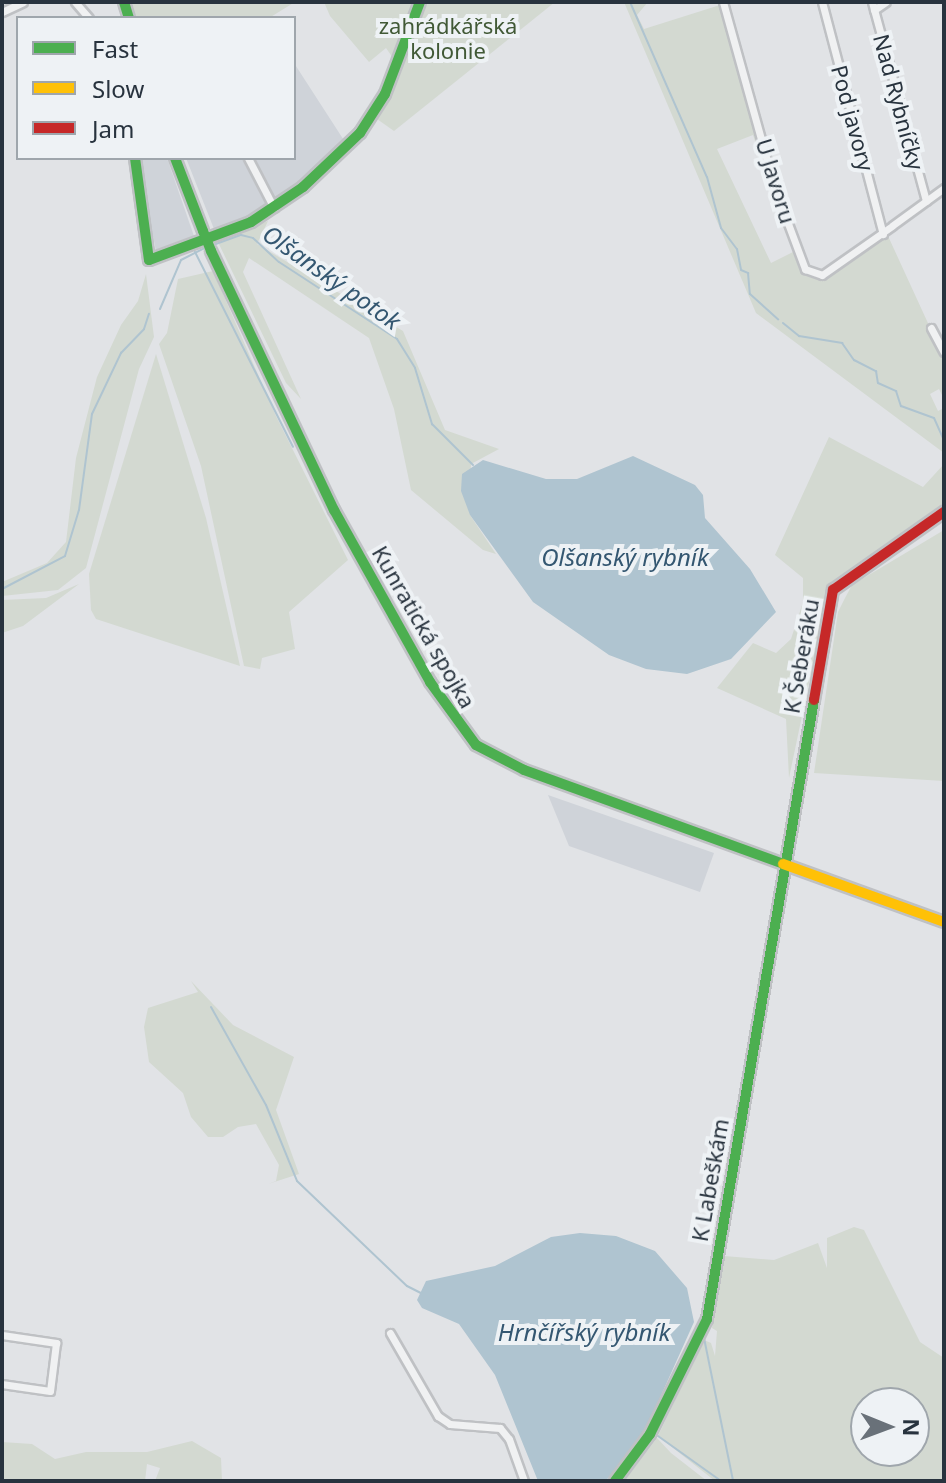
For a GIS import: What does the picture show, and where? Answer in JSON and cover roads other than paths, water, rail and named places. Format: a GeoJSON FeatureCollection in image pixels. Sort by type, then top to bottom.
{"type":"FeatureCollection","features":[{"type":"Feature","properties":{"kind":"street"},"geometry":{"type":"LineString","coordinates":[[2,12],[23,2]]}},
{"type":"Feature","properties":{"kind":"street"},"geometry":{"type":"LineString","coordinates":[[135,160],[149,260],[234,230],[274,208],[329,164],[367,123],[390,84],[420,2]]}},
{"type":"Feature","properties":{"kind":"street","name":"U Javoru"},"geometry":{"type":"LineString","coordinates":[[723,2],[774,186],[805,269],[822,275],[883,234]]}},
{"type":"Feature","properties":{"kind":"street","name":"Pod javory"},"geometry":{"type":"LineString","coordinates":[[822,2],[883,234]]}},
{"type":"Feature","properties":{"kind":"street"},"geometry":{"type":"LineString","coordinates":[[873,6],[886,2]]}},
{"type":"Feature","properties":{"kind":"street","name":"Nad Rybníčky"},"geometry":{"type":"LineString","coordinates":[[873,6],[926,201]]}},
{"type":"Feature","properties":{"kind":"street","name":"Kunratická spojka"},"geometry":{"type":"LineString","coordinates":[[176,160],[211,251],[327,496],[459,727],[485,752],[524,770],[944,922]]}},
{"type":"Feature","properties":{"kind":"street"},"geometry":{"type":"LineString","coordinates":[[249,160],[274,208]]}},
{"type":"Feature","properties":{"kind":"street"},"geometry":{"type":"LineString","coordinates":[[883,234],[944,188]]}},
{"type":"Feature","properties":{"kind":"street"},"geometry":{"type":"LineString","coordinates":[[931,328],[944,352]]}},
{"type":"Feature","properties":{"kind":"street","name":"K Šeberáku"},"geometry":{"type":"LineString","coordinates":[[784,864],[833,590],[944,512]]}},
{"type":"Feature","properties":{"kind":"street"},"geometry":{"type":"LineString","coordinates":[[759,854],[788,842]]}},
{"type":"Feature","properties":{"kind":"street","name":"K Labeškám"},"geometry":{"type":"LineString","coordinates":[[615,1481],[650,1434],[707,1319],[784,864]]}},
{"type":"Feature","properties":{"kind":"street"},"geometry":{"type":"LineString","coordinates":[[781,887],[792,871],[807,871]]}},
{"type":"Feature","properties":{"kind":"street"},"geometry":{"type":"LineString","coordinates":[[390,1333],[438,1416],[450,1424],[500,1428],[509,1439],[524,1481]]}},
{"type":"Feature","properties":{"kind":"street"},"geometry":{"type":"LineString","coordinates":[[2,1335],[56,1343],[50,1391],[2,1384]]}},
{"type":"Feature","properties":{"kind":"water","name":"Olšanský rybník"},"geometry":{"type":"Polygon","coordinates":[[[633,456],[695,485],[703,495],[705,518],[750,569],[776,612],[731,659],[687,674],[646,669],[609,655],[533,602],[470,515],[461,491],[462,474],[483,460],[546,479],[577,479],[633,456]]]}},
{"type":"Feature","properties":{"kind":"water","name":"Hrnčířský rybník"},"geometry":{"type":"Polygon","coordinates":[[[580,1233],[616,1236],[655,1251],[687,1288],[694,1322],[646,1429],[615,1472],[605,1481],[538,1481],[495,1375],[459,1324],[422,1308],[417,1300],[426,1281],[495,1266],[551,1237],[580,1233]]]}},
{"type":"Feature","properties":{"kind":"waterway"},"geometry":{"type":"LineString","coordinates":[[630,2],[707,177],[721,228],[737,249],[741,270],[748,273],[750,294],[778,319]]}},
{"type":"Feature","properties":{"kind":"waterway","name":"Olšanský potok"},"geometry":{"type":"LineString","coordinates":[[213,245],[241,235],[253,238],[279,262],[397,339],[415,368],[432,424],[473,465]]}},
{"type":"Feature","properties":{"kind":"waterway","name":"Olšanský potok"},"geometry":{"type":"LineString","coordinates":[[160,309],[181,260],[207,247]]}},
{"type":"Feature","properties":{"kind":"waterway"},"geometry":{"type":"LineString","coordinates":[[195,252],[293,447]]}},
{"type":"Feature","properties":{"kind":"waterway","name":"Olšanský potok"},"geometry":{"type":"LineString","coordinates":[[2,589],[65,556],[79,510],[92,414],[121,353],[144,329],[149,314]]}},
{"type":"Feature","properties":{"kind":"waterway","name":"Olšanský potok"},"geometry":{"type":"LineString","coordinates":[[783,323],[799,336],[842,343],[854,360],[876,371],[878,383],[896,391],[901,406],[934,418],[944,440]]}},
{"type":"Feature","properties":{"kind":"waterway"},"geometry":{"type":"LineString","coordinates":[[211,1007],[266,1105],[297,1181],[407,1286],[421,1293]]}},
{"type":"Feature","properties":{"kind":"waterway"},"geometry":{"type":"LineString","coordinates":[[704,1338],[733,1481]]}},
{"type":"Feature","properties":{"kind":"waterway"},"geometry":{"type":"LineString","coordinates":[[658,1436],[721,1481]]}},
{"type":"Feature","properties":{"kind":"park label","name":"zahrádkářská kolonie"},"geometry":{"type":"Point","coordinates":[448,38]}}]}
